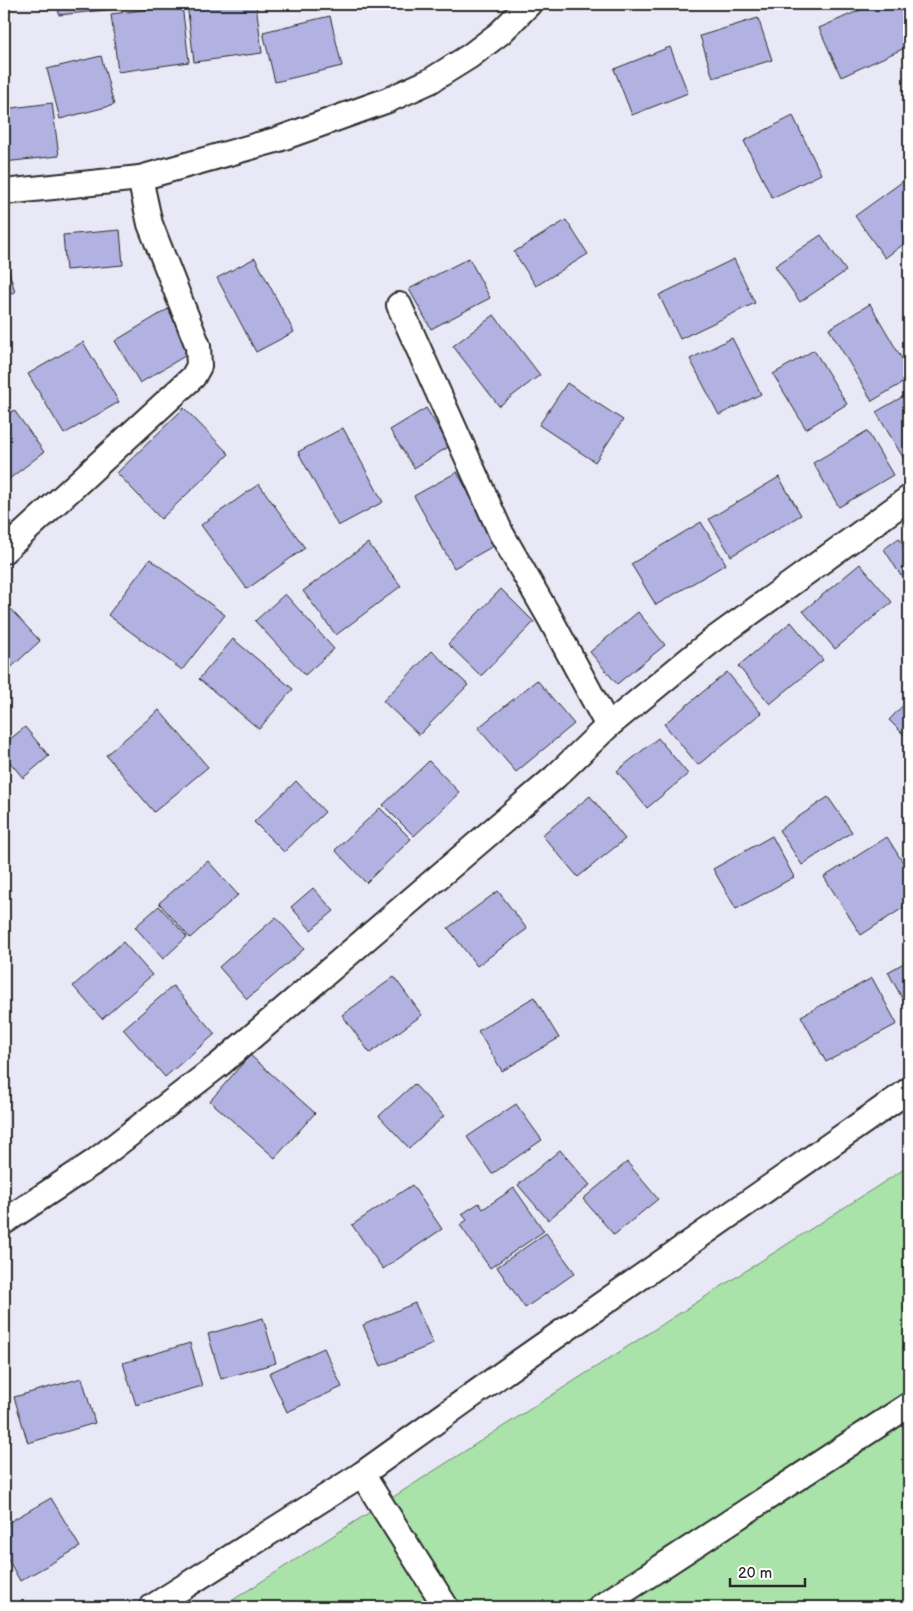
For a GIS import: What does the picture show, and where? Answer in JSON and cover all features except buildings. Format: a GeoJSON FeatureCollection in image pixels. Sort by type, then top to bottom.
{"type":"FeatureCollection","features":[{"type":"Feature","properties":{"kind":"street"},"geometry":{"type":"LineString","coordinates":[[4,192],[140,178],[276,140],[388,100],[422,85],[470,56],[500,33],[529,4]]}},
{"type":"Feature","properties":{"kind":"street"},"geometry":{"type":"LineString","coordinates":[[4,551],[193,377],[199,366],[198,346],[150,224],[140,178]]}},
{"type":"Feature","properties":{"kind":"street"},"geometry":{"type":"LineString","coordinates":[[399,305],[501,533],[551,620],[608,726]]}},
{"type":"Feature","properties":{"kind":"street"},"geometry":{"type":"LineString","coordinates":[[4,1222],[94,1162],[220,1064],[555,777],[608,726],[710,643],[909,498]]}},
{"type":"Feature","properties":{"kind":"street"},"geometry":{"type":"LineString","coordinates":[[152,1607],[362,1474],[909,1090]]}},
{"type":"Feature","properties":{"kind":"street"},"geometry":{"type":"LineString","coordinates":[[600,1607],[909,1405]]}},
{"type":"Feature","properties":{"kind":"street"},"geometry":{"type":"LineString","coordinates":[[362,1474],[446,1607]]}},
{"type":"Feature","properties":{"kind":"green space"},"geometry":{"type":"Polygon","coordinates":[[[909,1166],[909,1607],[222,1607],[909,1166]]]}}]}
